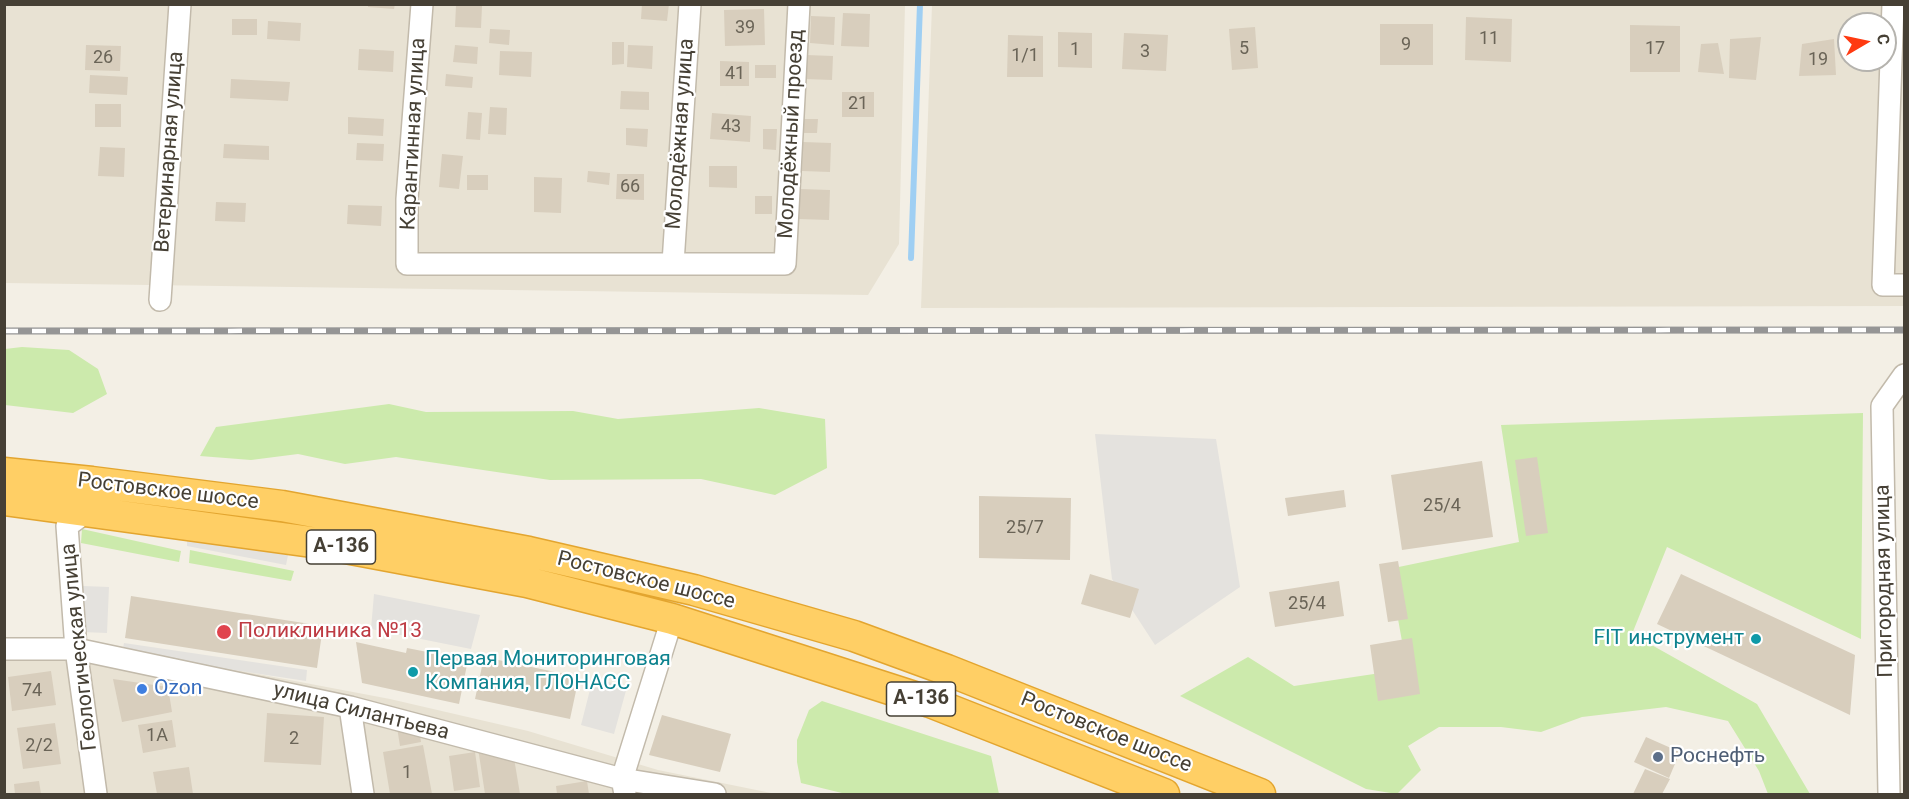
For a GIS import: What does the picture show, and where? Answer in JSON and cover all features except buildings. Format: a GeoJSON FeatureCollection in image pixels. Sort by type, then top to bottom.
{"type":"FeatureCollection","features":[{"type":"Feature","properties":{"kind":"highway","name":"Ростовское шоссе"},"geometry":{"type":"LineString","coordinates":[[4,473],[282,506],[529,552],[694,590],[854,636],[926,662],[1260,795]]}},
{"type":"Feature","properties":{"kind":"highway","name":"Ростовское шоссе"},"geometry":{"type":"LineString","coordinates":[[4,500],[319,543],[527,582],[672,619],[930,702],[1164,795]]}},
{"type":"Feature","properties":{"kind":"street","name":"Ветеринарная улица"},"geometry":{"type":"LineString","coordinates":[[160,300],[180,4]]}},
{"type":"Feature","properties":{"kind":"street","name":"Карантинная улица"},"geometry":{"type":"LineString","coordinates":[[422,4],[407,199],[407,264],[673,263]]}},
{"type":"Feature","properties":{"kind":"street","name":"Молодёжная улица"},"geometry":{"type":"LineString","coordinates":[[673,263],[690,4]]}},
{"type":"Feature","properties":{"kind":"street","name":"Молодёжный проезд"},"geometry":{"type":"LineString","coordinates":[[673,263],[785,264],[799,4]]}},
{"type":"Feature","properties":{"kind":"street"},"geometry":{"type":"LineString","coordinates":[[1893,4],[1883,285],[1905,285]]}},
{"type":"Feature","properties":{"kind":"street","name":"Пригородная улица"},"geometry":{"type":"LineString","coordinates":[[1889,795],[1882,406],[1904,375]]}},
{"type":"Feature","properties":{"kind":"street","name":"Геологическая улица"},"geometry":{"type":"LineString","coordinates":[[89,510],[67,526],[76,649],[96,795]]}},
{"type":"Feature","properties":{"kind":"street"},"geometry":{"type":"LineString","coordinates":[[623,787],[672,619]]}},
{"type":"Feature","properties":{"kind":"street","name":"улица Силантьева"},"geometry":{"type":"LineString","coordinates":[[4,649],[76,649],[350,707],[623,787],[715,795]]}},
{"type":"Feature","properties":{"kind":"street"},"geometry":{"type":"LineString","coordinates":[[350,707],[363,795]]}},
{"type":"Feature","properties":{"kind":"shaded area"},"geometry":{"type":"Polygon","coordinates":[[[5,5],[905,5],[899,244],[868,295],[5,283],[5,5]]]}},
{"type":"Feature","properties":{"kind":"shaded area"},"geometry":{"type":"Polygon","coordinates":[[[932,5],[1904,5],[1904,306],[921,308],[932,5]]]}},
{"type":"Feature","properties":{"kind":"shaded area"},"geometry":{"type":"Polygon","coordinates":[[[1095,434],[1216,439],[1240,587],[1155,645],[1112,579],[1095,434]]]}},
{"type":"Feature","properties":{"kind":"shaded area"},"geometry":{"type":"Polygon","coordinates":[[[187,536],[288,555],[286,565],[187,546],[187,536]]]}},
{"type":"Feature","properties":{"kind":"shaded area"},"geometry":{"type":"Polygon","coordinates":[[[83,586],[109,587],[107,633],[82,632],[83,586]]]}},
{"type":"Feature","properties":{"kind":"shaded area"},"geometry":{"type":"Polygon","coordinates":[[[374,594],[480,615],[471,649],[371,629],[374,594]]]}},
{"type":"Feature","properties":{"kind":"shaded area"},"geometry":{"type":"Polygon","coordinates":[[[4,637],[115,647],[390,699],[528,731],[658,770],[776,794],[5,794],[4,637]]]}},
{"type":"Feature","properties":{"kind":"shaded area"},"geometry":{"type":"Polygon","coordinates":[[[124,643],[307,670],[306,681],[122,653],[124,643]]]}},
{"type":"Feature","properties":{"kind":"shaded area"},"geometry":{"type":"Polygon","coordinates":[[[593,678],[627,687],[614,734],[581,725],[593,678]]]}},
{"type":"Feature","properties":{"kind":"green space"},"geometry":{"type":"Polygon","coordinates":[[[22,347],[69,350],[98,369],[107,394],[73,413],[5,405],[5,349],[22,347]]]}},
{"type":"Feature","properties":{"kind":"green space"},"geometry":{"type":"Polygon","coordinates":[[[389,404],[426,412],[573,411],[618,419],[759,408],[825,419],[827,468],[775,495],[701,479],[550,480],[396,457],[345,464],[298,454],[251,460],[200,456],[216,427],[389,404]]]}},
{"type":"Feature","properties":{"kind":"green space"},"geometry":{"type":"Polygon","coordinates":[[[1863,413],[1861,639],[1667,547],[1632,634],[1757,704],[1810,794],[1768,794],[1759,771],[1728,721],[1666,707],[1582,717],[1541,732],[1501,727],[1439,727],[1408,746],[1421,770],[1397,794],[1366,789],[1180,696],[1248,657],[1294,686],[1407,669],[1389,569],[1519,542],[1501,425],[1863,413]]]}},
{"type":"Feature","properties":{"kind":"green space"},"geometry":{"type":"Polygon","coordinates":[[[82,529],[181,551],[179,562],[81,543],[82,529]]]}},
{"type":"Feature","properties":{"kind":"green space"},"geometry":{"type":"Polygon","coordinates":[[[190,550],[294,571],[291,581],[189,563],[190,550]]]}},
{"type":"Feature","properties":{"kind":"green space"},"geometry":{"type":"Polygon","coordinates":[[[822,701],[991,756],[999,794],[846,794],[801,783],[797,762],[797,740],[809,710],[822,701]]]}},
{"type":"Feature","properties":{"kind":"waterway"},"geometry":{"type":"LineString","coordinates":[[911,258],[920,4]]}},
{"type":"Feature","properties":{"kind":"railway"},"geometry":{"type":"LineString","coordinates":[[4,331],[1904,330]]}},
{"type":"Feature","properties":{"kind":"place","name":"Поликлиника №13"},"geometry":{"type":"Point","coordinates":[224,632]}},
{"type":"Feature","properties":{"kind":"place","name":"FIT инструмент"},"geometry":{"type":"Point","coordinates":[1756,639]}},
{"type":"Feature","properties":{"kind":"place","name":"Первая Мониторинговая Компания, ГЛОНАСС"},"geometry":{"type":"Point","coordinates":[413,672]}},
{"type":"Feature","properties":{"kind":"place","name":"Ozon"},"geometry":{"type":"Point","coordinates":[142,689]}},
{"type":"Feature","properties":{"kind":"place","name":"Роснефть"},"geometry":{"type":"Point","coordinates":[1658,757]}}]}
